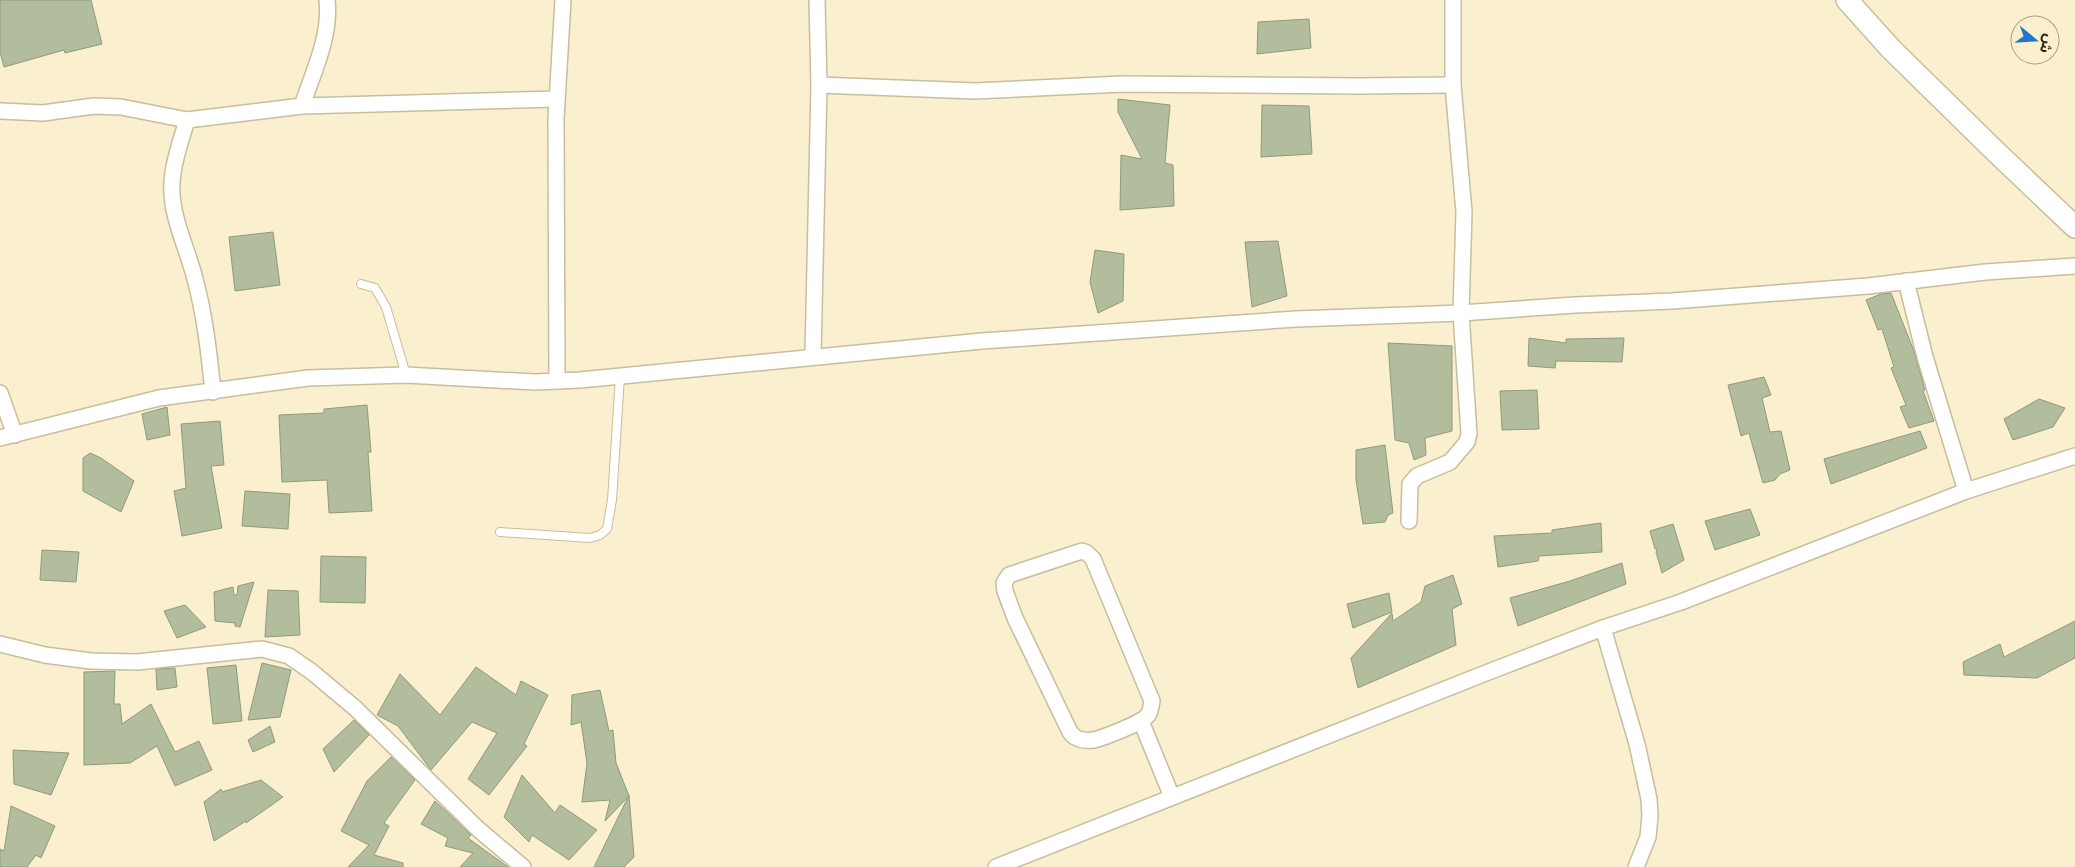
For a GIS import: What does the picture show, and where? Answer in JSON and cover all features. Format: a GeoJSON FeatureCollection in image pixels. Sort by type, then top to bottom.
{"type":"FeatureCollection","features":[{"type":"Feature","properties":{"kind":"street"},"geometry":{"type":"LineString","coordinates":[[302,106],[323,46],[327,25],[327,0]]}},
{"type":"Feature","properties":{"kind":"street"},"geometry":{"type":"LineString","coordinates":[[557,381],[557,99],[563,0]]}},
{"type":"Feature","properties":{"kind":"street"},"geometry":{"type":"LineString","coordinates":[[813,356],[819,85],[817,0]]}},
{"type":"Feature","properties":{"kind":"street"},"geometry":{"type":"LineString","coordinates":[[1409,521],[1410,484],[1416,476],[1450,462],[1467,442],[1469,434],[1461,313],[1464,212],[1453,85],[1452,0]]}},
{"type":"Feature","properties":{"kind":"street"},"geometry":{"type":"LineString","coordinates":[[1846,0],[1891,49],[1995,152],[2075,227]]}},
{"type":"Feature","properties":{"kind":"street"},"geometry":{"type":"LineString","coordinates":[[819,85],[975,91],[1122,84],[1453,85]]}},
{"type":"Feature","properties":{"kind":"street"},"geometry":{"type":"LineString","coordinates":[[0,111],[43,113],[94,106],[121,107],[187,120],[302,106],[557,99]]}},
{"type":"Feature","properties":{"kind":"street"},"geometry":{"type":"LineString","coordinates":[[187,120],[172,178],[172,195],[178,225],[189,256],[205,320],[213,392]]}},
{"type":"Feature","properties":{"kind":"street"},"geometry":{"type":"LineString","coordinates":[[0,393],[7,437],[90,414],[159,398],[308,378],[406,375],[557,381],[620,377],[813,356],[982,341],[1296,319],[1461,313],[1575,304],[1698,299],[1868,286],[1985,272],[2075,266]]}},
{"type":"Feature","properties":{"kind":"street"},"geometry":{"type":"LineString","coordinates":[[1906,280],[1925,357],[1966,491]]}},
{"type":"Feature","properties":{"kind":"street"},"geometry":{"type":"LineString","coordinates":[[996,867],[1603,628],[1681,602],[1966,491],[2075,456]]}},
{"type":"Feature","properties":{"kind":"street"},"geometry":{"type":"LineString","coordinates":[[1082,551],[1093,559],[1152,700],[1148,715],[1141,721],[1094,740],[1082,740],[1072,736],[1015,618],[1005,591],[1004,583],[1009,575],[1082,551]]}},
{"type":"Feature","properties":{"kind":"street"},"geometry":{"type":"LineString","coordinates":[[1603,628],[1636,744],[1649,799],[1648,837],[1636,867]]}},
{"type":"Feature","properties":{"kind":"street"},"geometry":{"type":"LineString","coordinates":[[0,644],[45,655],[91,661],[137,662],[262,649],[288,656],[312,672],[355,708],[478,829],[523,867]]}},
{"type":"Feature","properties":{"kind":"street"},"geometry":{"type":"LineString","coordinates":[[1141,721],[1172,797]]}},
{"type":"Feature","properties":{"kind":"lane"},"geometry":{"type":"LineString","coordinates":[[362,284],[375,288],[386,307],[406,375]]}},
{"type":"Feature","properties":{"kind":"lane"},"geometry":{"type":"LineString","coordinates":[[500,532],[590,538],[600,535],[607,530],[612,500],[620,377]]}},
{"type":"Feature","properties":{"kind":"building"},"geometry":{"type":"Polygon","coordinates":[[[0,0],[91,0],[102,44],[65,53],[64,50],[4,67],[0,52],[0,0]]]}},
{"type":"Feature","properties":{"kind":"building"},"geometry":{"type":"Polygon","coordinates":[[[1309,19],[1311,48],[1257,54],[1258,22],[1309,19]]]}},
{"type":"Feature","properties":{"kind":"building"},"geometry":{"type":"Polygon","coordinates":[[[1118,99],[1170,105],[1165,163],[1173,165],[1174,206],[1120,210],[1121,155],[1142,159],[1118,112],[1118,99]]]}},
{"type":"Feature","properties":{"kind":"building"},"geometry":{"type":"Polygon","coordinates":[[[1262,105],[1309,106],[1312,154],[1261,157],[1262,105]]]}},
{"type":"Feature","properties":{"kind":"building"},"geometry":{"type":"Polygon","coordinates":[[[273,232],[280,285],[235,291],[229,237],[273,232]]]}},
{"type":"Feature","properties":{"kind":"building"},"geometry":{"type":"Polygon","coordinates":[[[1278,241],[1287,296],[1252,307],[1245,242],[1278,241]]]}},
{"type":"Feature","properties":{"kind":"building"},"geometry":{"type":"Polygon","coordinates":[[[1095,250],[1124,254],[1123,301],[1098,313],[1090,282],[1095,250]]]}},
{"type":"Feature","properties":{"kind":"building"},"geometry":{"type":"Polygon","coordinates":[[[1891,293],[1914,351],[1925,390],[1923,391],[1934,421],[1909,428],[1900,407],[1906,405],[1891,368],[1894,367],[1882,329],[1878,330],[1866,300],[1881,294],[1891,293]]]}},
{"type":"Feature","properties":{"kind":"building"},"geometry":{"type":"Polygon","coordinates":[[[1529,338],[1566,343],[1566,339],[1624,338],[1622,362],[1556,361],[1555,368],[1528,366],[1529,338]]]}},
{"type":"Feature","properties":{"kind":"building"},"geometry":{"type":"Polygon","coordinates":[[[1388,343],[1452,346],[1452,431],[1425,438],[1426,455],[1414,460],[1409,443],[1395,440],[1388,343]]]}},
{"type":"Feature","properties":{"kind":"building"},"geometry":{"type":"Polygon","coordinates":[[[1764,377],[1771,395],[1762,398],[1770,432],[1781,431],[1790,470],[1780,474],[1775,480],[1763,483],[1749,433],[1741,436],[1728,385],[1764,377]]]}},
{"type":"Feature","properties":{"kind":"building"},"geometry":{"type":"Polygon","coordinates":[[[1537,390],[1539,429],[1502,430],[1500,391],[1537,390]]]}},
{"type":"Feature","properties":{"kind":"building"},"geometry":{"type":"Polygon","coordinates":[[[2039,399],[2065,408],[2053,427],[2013,440],[2004,419],[2039,399]]]}},
{"type":"Feature","properties":{"kind":"building"},"geometry":{"type":"Polygon","coordinates":[[[367,405],[371,452],[368,452],[372,511],[329,513],[327,480],[282,482],[279,415],[324,413],[324,409],[367,405]]]}},
{"type":"Feature","properties":{"kind":"building"},"geometry":{"type":"Polygon","coordinates":[[[167,407],[170,435],[147,440],[142,414],[167,407]]]}},
{"type":"Feature","properties":{"kind":"building"},"geometry":{"type":"Polygon","coordinates":[[[220,421],[224,465],[211,466],[222,528],[182,536],[174,491],[186,488],[181,424],[220,421]]]}},
{"type":"Feature","properties":{"kind":"building"},"geometry":{"type":"Polygon","coordinates":[[[1920,431],[1927,448],[1831,484],[1824,459],[1920,431]]]}},
{"type":"Feature","properties":{"kind":"building"},"geometry":{"type":"Polygon","coordinates":[[[1385,445],[1393,513],[1388,515],[1385,522],[1363,524],[1356,480],[1356,450],[1385,445]]]}},
{"type":"Feature","properties":{"kind":"building"},"geometry":{"type":"Polygon","coordinates":[[[90,453],[101,458],[134,481],[121,512],[83,491],[83,458],[90,453]]]}},
{"type":"Feature","properties":{"kind":"building"},"geometry":{"type":"Polygon","coordinates":[[[245,491],[290,494],[288,529],[242,526],[245,491]]]}},
{"type":"Feature","properties":{"kind":"building"},"geometry":{"type":"Polygon","coordinates":[[[1750,509],[1760,535],[1715,550],[1705,521],[1750,509]]]}},
{"type":"Feature","properties":{"kind":"building"},"geometry":{"type":"Polygon","coordinates":[[[1601,523],[1602,552],[1539,556],[1538,561],[1498,567],[1494,536],[1552,533],[1552,530],[1601,523]]]}},
{"type":"Feature","properties":{"kind":"building"},"geometry":{"type":"Polygon","coordinates":[[[1673,524],[1684,560],[1662,573],[1656,552],[1657,549],[1655,549],[1650,531],[1673,524]]]}},
{"type":"Feature","properties":{"kind":"building"},"geometry":{"type":"Polygon","coordinates":[[[42,550],[79,552],[76,582],[40,580],[42,550]]]}},
{"type":"Feature","properties":{"kind":"building"},"geometry":{"type":"Polygon","coordinates":[[[321,556],[366,557],[365,603],[320,602],[321,556]]]}},
{"type":"Feature","properties":{"kind":"building"},"geometry":{"type":"Polygon","coordinates":[[[1622,563],[1626,584],[1518,626],[1510,598],[1570,581],[1622,563]]]}},
{"type":"Feature","properties":{"kind":"building"},"geometry":{"type":"Polygon","coordinates":[[[1453,575],[1462,604],[1452,609],[1456,645],[1358,688],[1351,658],[1392,613],[1393,621],[1421,602],[1425,586],[1453,575]]]}},
{"type":"Feature","properties":{"kind":"building"},"geometry":{"type":"Polygon","coordinates":[[[254,582],[240,627],[235,626],[235,623],[215,621],[214,592],[233,587],[234,595],[237,595],[238,586],[254,582]]]}},
{"type":"Feature","properties":{"kind":"building"},"geometry":{"type":"Polygon","coordinates":[[[268,590],[298,591],[300,635],[265,637],[268,590]]]}},
{"type":"Feature","properties":{"kind":"building"},"geometry":{"type":"Polygon","coordinates":[[[1389,593],[1392,612],[1353,628],[1347,604],[1389,593]]]}},
{"type":"Feature","properties":{"kind":"building"},"geometry":{"type":"Polygon","coordinates":[[[185,605],[206,627],[177,638],[164,611],[185,605]]]}},
{"type":"Feature","properties":{"kind":"building"},"geometry":{"type":"Polygon","coordinates":[[[2075,621],[2075,658],[2037,678],[1964,675],[1963,662],[2000,644],[2004,657],[2075,621]]]}},
{"type":"Feature","properties":{"kind":"building"},"geometry":{"type":"Polygon","coordinates":[[[262,663],[291,670],[280,717],[248,720],[262,663]]]}},
{"type":"Feature","properties":{"kind":"building"},"geometry":{"type":"Polygon","coordinates":[[[236,665],[242,721],[213,724],[207,668],[236,665]]]}},
{"type":"Feature","properties":{"kind":"building"},"geometry":{"type":"Polygon","coordinates":[[[476,667],[516,695],[521,681],[548,695],[524,744],[527,746],[489,795],[468,779],[497,733],[472,722],[431,770],[398,726],[377,715],[400,674],[440,715],[476,667]]]}},
{"type":"Feature","properties":{"kind":"building"},"geometry":{"type":"Polygon","coordinates":[[[175,668],[177,687],[157,690],[156,669],[175,668]]]}},
{"type":"Feature","properties":{"kind":"building"},"geometry":{"type":"Polygon","coordinates":[[[115,671],[114,704],[120,704],[122,724],[151,704],[175,752],[199,741],[212,770],[175,786],[157,746],[130,763],[84,765],[84,672],[115,671]]]}},
{"type":"Feature","properties":{"kind":"building"},"geometry":{"type":"Polygon","coordinates":[[[600,690],[609,731],[613,730],[616,763],[629,796],[605,821],[610,800],[582,802],[587,763],[581,722],[571,725],[572,695],[600,690]]]}},
{"type":"Feature","properties":{"kind":"building"},"geometry":{"type":"Polygon","coordinates":[[[354,720],[369,735],[334,772],[323,749],[354,720]]]}},
{"type":"Feature","properties":{"kind":"building"},"geometry":{"type":"Polygon","coordinates":[[[270,726],[275,742],[253,752],[248,740],[270,726]]]}},
{"type":"Feature","properties":{"kind":"building"},"geometry":{"type":"Polygon","coordinates":[[[13,750],[69,753],[51,795],[14,784],[13,750]]]}},
{"type":"Feature","properties":{"kind":"building"},"geometry":{"type":"Polygon","coordinates":[[[391,757],[415,780],[384,823],[389,826],[374,855],[403,863],[403,867],[348,867],[369,845],[341,831],[367,781],[391,757]]]}},
{"type":"Feature","properties":{"kind":"building"},"geometry":{"type":"Polygon","coordinates":[[[522,775],[555,813],[560,805],[597,830],[569,860],[532,835],[529,842],[504,817],[522,775]]]}},
{"type":"Feature","properties":{"kind":"building"},"geometry":{"type":"Polygon","coordinates":[[[261,780],[283,797],[246,823],[246,821],[214,841],[204,802],[221,789],[222,792],[261,780]]]}},
{"type":"Feature","properties":{"kind":"building"},"geometry":{"type":"Polygon","coordinates":[[[629,795],[634,857],[624,867],[594,867],[629,795]]]}},
{"type":"Feature","properties":{"kind":"building"},"geometry":{"type":"Polygon","coordinates":[[[435,801],[471,835],[468,838],[508,867],[460,867],[473,853],[445,846],[448,838],[421,824],[435,801]]]}},
{"type":"Feature","properties":{"kind":"building"},"geometry":{"type":"Polygon","coordinates":[[[11,806],[55,826],[41,858],[36,855],[27,867],[0,867],[0,849],[4,851],[11,806]]]}}]}
